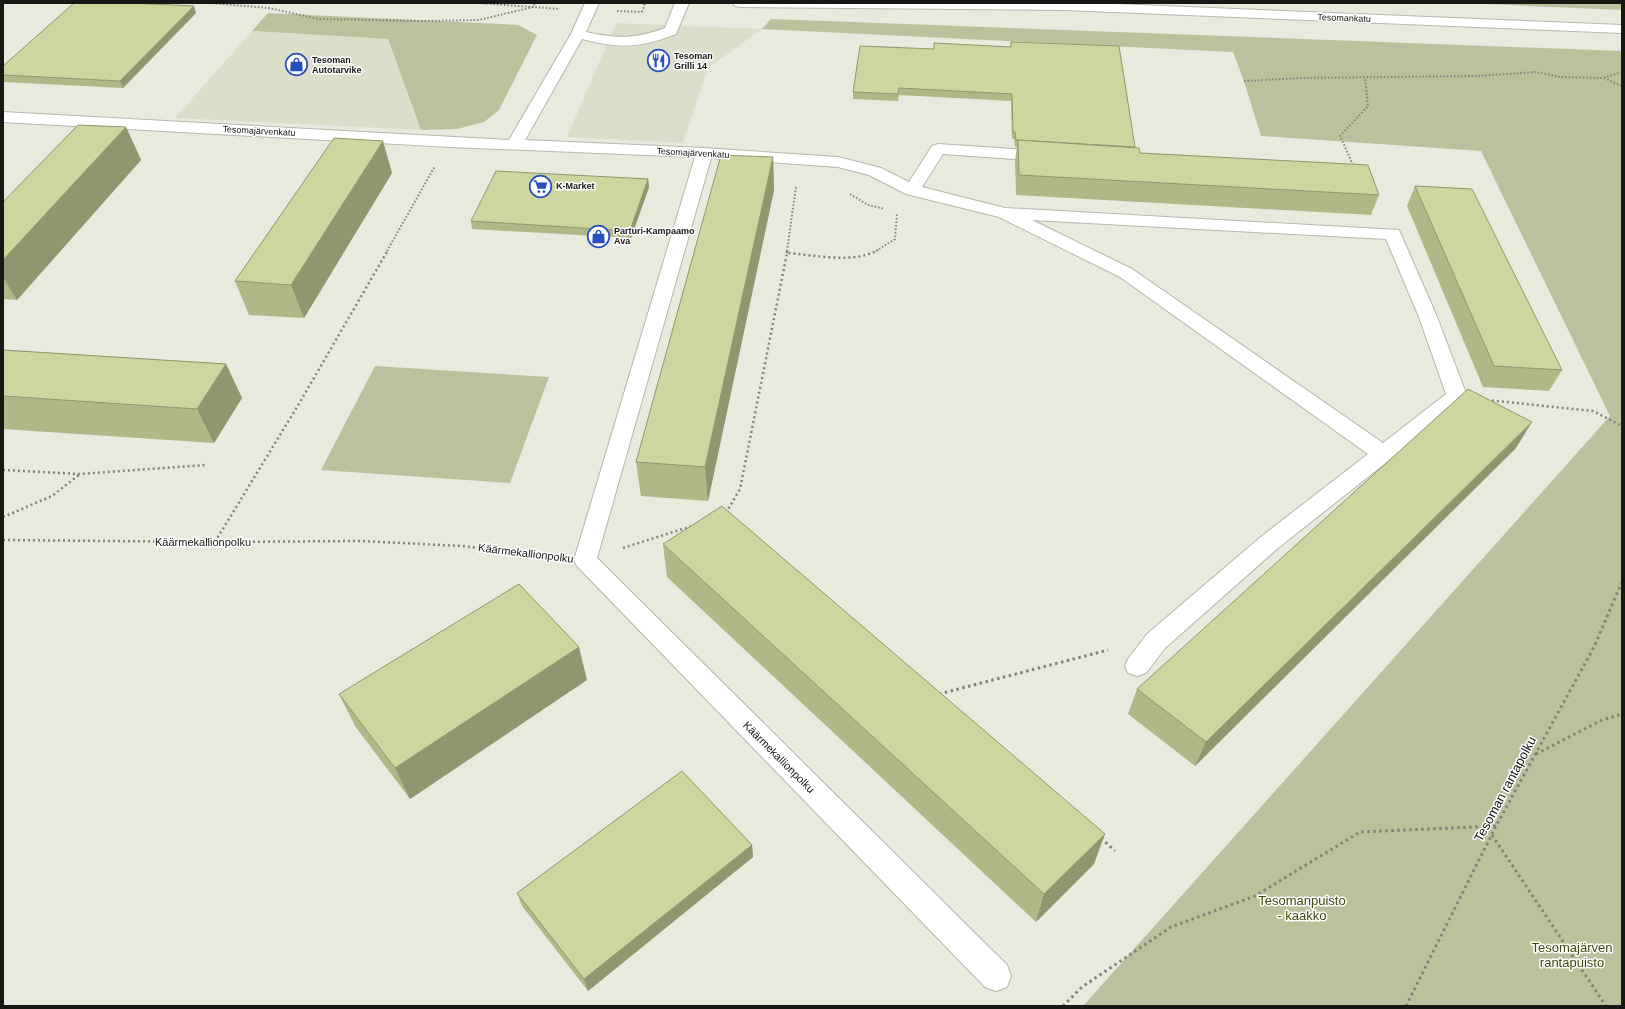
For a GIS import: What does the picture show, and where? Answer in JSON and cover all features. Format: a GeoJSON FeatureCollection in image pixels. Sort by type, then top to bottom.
{"type":"FeatureCollection","features":[{"type":"Feature","properties":{"kind":"street"},"geometry":{"type":"LineString","coordinates":[[515,144],[578,34],[592,3]]}},
{"type":"Feature","properties":{"kind":"street"},"geometry":{"type":"LineString","coordinates":[[578,34],[615,42],[638,42],[648,40],[671,31],[682,3]]}},
{"type":"Feature","properties":{"kind":"street","name":"Tesomankatu"},"geometry":{"type":"LineString","coordinates":[[740,3],[1065,6],[1622,29]]}},
{"type":"Feature","properties":{"kind":"street","name":"Tesomankatu"},"geometry":{"type":"LineString","coordinates":[[1034,3],[1065,6]]}},
{"type":"Feature","properties":{"kind":"street","name":"Tesomajärvenkatu"},"geometry":{"type":"LineString","coordinates":[[3,117],[450,142],[704,153],[838,162],[875,171],[912,190],[1005,213]]}},
{"type":"Feature","properties":{"kind":"street"},"geometry":{"type":"LineString","coordinates":[[912,190],[938,149],[1059,157]]}},
{"type":"Feature","properties":{"kind":"street"},"geometry":{"type":"LineString","coordinates":[[585,560],[704,153]]}},
{"type":"Feature","properties":{"kind":"street"},"geometry":{"type":"LineString","coordinates":[[1005,213],[1393,234],[1428,317],[1457,396],[1270,542],[1156,641],[1137,666]]}},
{"type":"Feature","properties":{"kind":"street"},"geometry":{"type":"LineString","coordinates":[[1005,213],[1126,273],[1383,454]]}},
{"type":"Feature","properties":{"kind":"street","name":"Käärmekallionpolku"},"geometry":{"type":"LineString","coordinates":[[585,560],[996,976]]}},
{"type":"Feature","properties":{"kind":"path"},"geometry":{"type":"LineString","coordinates":[[210,3],[269,8],[319,19],[422,21],[479,20],[533,7],[535,3]]}},
{"type":"Feature","properties":{"kind":"path"},"geometry":{"type":"LineString","coordinates":[[642,12],[645,3]]}},
{"type":"Feature","properties":{"kind":"path"},"geometry":{"type":"LineString","coordinates":[[1244,81],[1302,78],[1477,76],[1536,72],[1560,77],[1603,78],[1622,72]]}},
{"type":"Feature","properties":{"kind":"path"},"geometry":{"type":"LineString","coordinates":[[1354,168],[1340,136],[1368,106],[1365,78]]}},
{"type":"Feature","properties":{"kind":"path"},"geometry":{"type":"LineString","coordinates":[[1603,78],[1622,86]]}},
{"type":"Feature","properties":{"kind":"path"},"geometry":{"type":"LineString","coordinates":[[215,542],[265,463],[316,377],[450,142]]}},
{"type":"Feature","properties":{"kind":"path"},"geometry":{"type":"LineString","coordinates":[[725,515],[740,489],[787,253],[796,187]]}},
{"type":"Feature","properties":{"kind":"path"},"geometry":{"type":"LineString","coordinates":[[787,253],[846,258],[872,253],[895,240],[897,209]]}},
{"type":"Feature","properties":{"kind":"path"},"geometry":{"type":"LineString","coordinates":[[1457,396],[1592,411],[1622,426]]}},
{"type":"Feature","properties":{"kind":"path"},"geometry":{"type":"LineString","coordinates":[[3,470],[80,474],[205,465]]}},
{"type":"Feature","properties":{"kind":"path"},"geometry":{"type":"LineString","coordinates":[[3,517],[52,496],[80,474]]}},
{"type":"Feature","properties":{"kind":"path"},"geometry":{"type":"LineString","coordinates":[[727,511],[733,516]]}},
{"type":"Feature","properties":{"kind":"path"},"geometry":{"type":"LineString","coordinates":[[585,560],[695,525]]}},
{"type":"Feature","properties":{"kind":"path","name":"Käärmekallionpolku"},"geometry":{"type":"LineString","coordinates":[[3,540],[215,542],[361,541],[462,546],[585,560]]}},
{"type":"Feature","properties":{"kind":"path","name":"Tesoman rantapolku"},"geometry":{"type":"LineString","coordinates":[[1406,1006],[1496,826],[1594,647],[1622,582]]}},
{"type":"Feature","properties":{"kind":"path"},"geometry":{"type":"LineString","coordinates":[[943,700],[937,695],[1142,642],[1156,641]]}},
{"type":"Feature","properties":{"kind":"path"},"geometry":{"type":"LineString","coordinates":[[1536,754],[1602,720],[1622,714]]}},
{"type":"Feature","properties":{"kind":"path"},"geometry":{"type":"LineString","coordinates":[[1063,1006],[1082,987],[1171,927],[1255,896],[1360,832],[1496,826]]}},
{"type":"Feature","properties":{"kind":"path"},"geometry":{"type":"LineString","coordinates":[[1097,835],[1115,851]]}},
{"type":"Feature","properties":{"kind":"path"},"geometry":{"type":"LineString","coordinates":[[1492,835],[1606,1006]]}},
{"type":"Feature","properties":{"kind":"shaded area"},"geometry":{"type":"Polygon","coordinates":[[[616,23],[762,29],[708,68],[683,143],[567,137],[616,23]]]}},
{"type":"Feature","properties":{"kind":"shaded area"},"geometry":{"type":"Polygon","coordinates":[[[252,31],[388,39],[421,130],[175,118],[252,31]]]}},
{"type":"Feature","properties":{"kind":"green space"},"geometry":{"type":"Polygon","coordinates":[[[1461,3],[1622,3],[1622,10],[1461,3]]]}},
{"type":"Feature","properties":{"kind":"green space"},"geometry":{"type":"Polygon","coordinates":[[[268,13],[518,25],[537,35],[499,110],[484,122],[457,129],[421,130],[388,39],[252,31],[268,13]]]}},
{"type":"Feature","properties":{"kind":"green space","name":"Tesomanpuisto - kaakko"},"geometry":{"type":"Polygon","coordinates":[[[771,19],[1622,51],[1622,1006],[1083,1006],[1610,416],[1481,151],[1261,136],[1244,81],[1233,52],[762,29],[771,19]]]}},
{"type":"Feature","properties":{"kind":"green space"},"geometry":{"type":"Polygon","coordinates":[[[375,366],[549,377],[510,483],[321,470],[375,366]]]}},
{"type":"Feature","properties":{"kind":"building"},"geometry":{"type":"Polygon","coordinates":[[[74,3],[129,3],[194,6],[120,81],[3,75],[3,66],[74,3]]]}},
{"type":"Feature","properties":{"kind":"building"},"geometry":{"type":"Polygon","coordinates":[[[1011,42],[1119,46],[1135,147],[1016,140],[1015,132],[1013,132],[1012,94],[899,88],[898,94],[853,92],[860,46],[934,49],[934,43],[1011,47],[1011,42]]]}},
{"type":"Feature","properties":{"kind":"building"},"geometry":{"type":"Polygon","coordinates":[[[78,125],[126,127],[3,260],[3,202],[78,125]]]}},
{"type":"Feature","properties":{"kind":"building"},"geometry":{"type":"Polygon","coordinates":[[[334,138],[383,141],[291,285],[235,281],[334,138]]]}},
{"type":"Feature","properties":{"kind":"building"},"geometry":{"type":"Polygon","coordinates":[[[1018,140],[1139,148],[1140,153],[1368,165],[1379,195],[1019,175],[1018,140]]]}},
{"type":"Feature","properties":{"kind":"building"},"geometry":{"type":"Polygon","coordinates":[[[721,155],[773,157],[705,467],[636,462],[721,155]]]}},
{"type":"Feature","properties":{"kind":"building"},"geometry":{"type":"Polygon","coordinates":[[[496,171],[648,179],[630,231],[471,221],[496,171]]]}},
{"type":"Feature","properties":{"kind":"building"},"geometry":{"type":"Polygon","coordinates":[[[1415,186],[1472,189],[1562,370],[1494,366],[1415,186]]]}},
{"type":"Feature","properties":{"kind":"building"},"geometry":{"type":"Polygon","coordinates":[[[3,350],[226,364],[197,409],[3,396],[3,350]]]}},
{"type":"Feature","properties":{"kind":"building"},"geometry":{"type":"Polygon","coordinates":[[[1468,389],[1532,422],[1206,742],[1137,689],[1468,389]]]}},
{"type":"Feature","properties":{"kind":"building"},"geometry":{"type":"Polygon","coordinates":[[[722,506],[1105,834],[1044,894],[663,544],[722,506]]]}},
{"type":"Feature","properties":{"kind":"building"},"geometry":{"type":"Polygon","coordinates":[[[519,584],[579,647],[395,768],[339,694],[519,584]]]}},
{"type":"Feature","properties":{"kind":"building"},"geometry":{"type":"Polygon","coordinates":[[[682,771],[752,845],[584,979],[517,893],[682,771]]]}},
{"type":"Feature","properties":{"kind":"place","name":"Tesoman Grilli 14"},"geometry":{"type":"Point","coordinates":[659,61]}},
{"type":"Feature","properties":{"kind":"place","name":"Tesoman Autotarvike"},"geometry":{"type":"Point","coordinates":[297,65]}},
{"type":"Feature","properties":{"kind":"place","name":"K-Market"},"geometry":{"type":"Point","coordinates":[540,186]}},
{"type":"Feature","properties":{"kind":"place","name":"Parturi-Kampaamo Ava"},"geometry":{"type":"Point","coordinates":[598,236]}},
{"type":"Feature","properties":{"kind":"park label","name":"Tesomajärven rantapuisto"},"geometry":{"type":"Point","coordinates":[1572,954]}}]}
